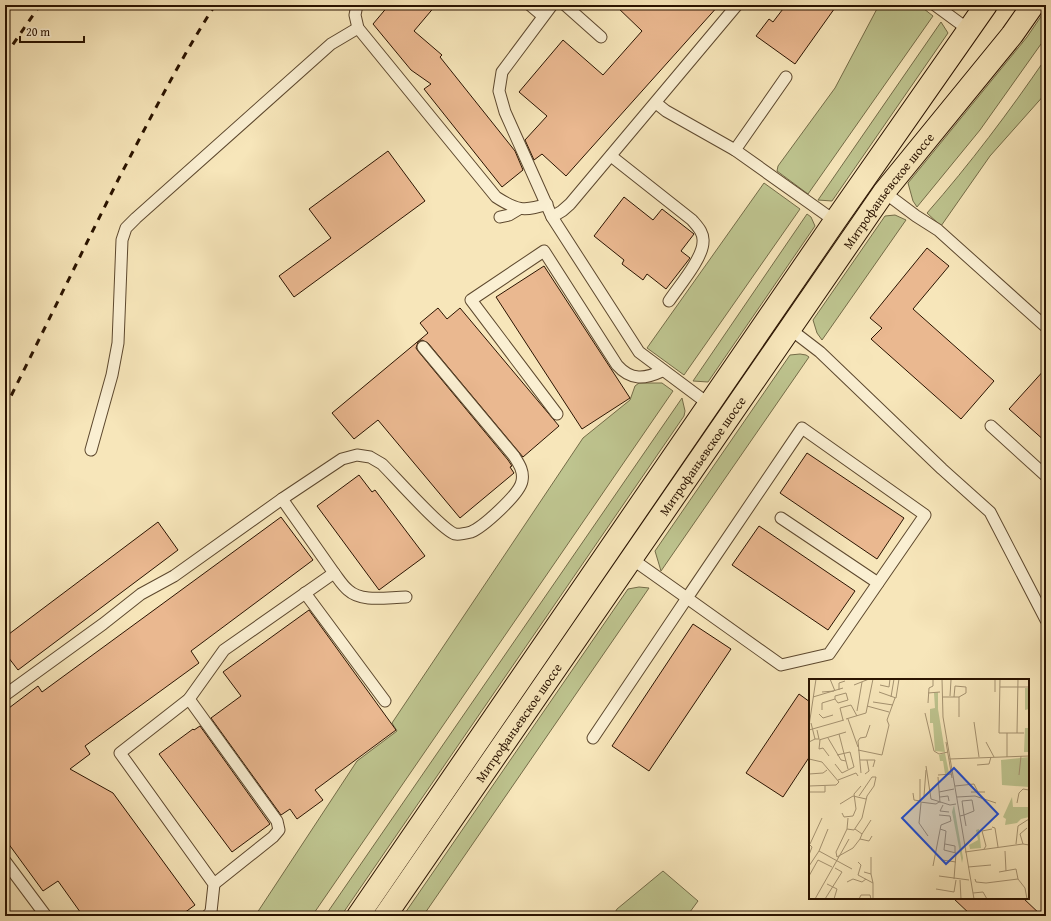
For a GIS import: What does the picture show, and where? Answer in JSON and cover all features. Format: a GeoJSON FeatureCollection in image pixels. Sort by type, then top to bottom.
{"type":"FeatureCollection","features":[{"type":"Feature","properties":{"kind":"main road","name":"Митрофаньевское шоссе"},"geometry":{"type":"LineString","coordinates":[[358,916],[986,5]]}},
{"type":"Feature","properties":{"kind":"main road","name":"Митрофаньевское шоссе"},"geometry":{"type":"LineString","coordinates":[[385,916],[884,192],[1012,35],[1033,5]]}},
{"type":"Feature","properties":{"kind":"lane"},"geometry":{"type":"LineString","coordinates":[[357,5],[355,15],[358,28],[496,197],[508,205],[519,209],[532,209],[547,204]]}},
{"type":"Feature","properties":{"kind":"lane"},"geometry":{"type":"LineString","coordinates":[[530,5],[543,16]]}},
{"type":"Feature","properties":{"kind":"lane"},"geometry":{"type":"LineString","coordinates":[[552,5],[502,72],[499,91],[505,112],[552,217],[639,352],[710,405]]}},
{"type":"Feature","properties":{"kind":"lane"},"geometry":{"type":"LineString","coordinates":[[565,5],[601,37]]}},
{"type":"Feature","properties":{"kind":"lane"},"geometry":{"type":"LineString","coordinates":[[552,217],[570,204],[737,5]]}},
{"type":"Feature","properties":{"kind":"lane"},"geometry":{"type":"LineString","coordinates":[[935,5],[969,30]]}},
{"type":"Feature","properties":{"kind":"lane"},"geometry":{"type":"LineString","coordinates":[[91,450],[112,375],[118,342],[122,240],[126,228],[142,212],[331,44],[358,28]]}},
{"type":"Feature","properties":{"kind":"lane"},"geometry":{"type":"LineString","coordinates":[[735,150],[786,78]]}},
{"type":"Feature","properties":{"kind":"lane"},"geometry":{"type":"LineString","coordinates":[[656,103],[666,111],[735,150],[835,222]]}},
{"type":"Feature","properties":{"kind":"lane"},"geometry":{"type":"LineString","coordinates":[[611,156],[692,220],[701,231],[704,241],[700,255],[669,301]]}},
{"type":"Feature","properties":{"kind":"lane"},"geometry":{"type":"LineString","coordinates":[[884,192],[916,216],[938,230],[1046,327]]}},
{"type":"Feature","properties":{"kind":"lane"},"geometry":{"type":"LineString","coordinates":[[500,218],[519,209]]}},
{"type":"Feature","properties":{"kind":"lane"},"geometry":{"type":"LineString","coordinates":[[557,414],[471,300],[544,251],[623,372],[630,376],[646,377],[662,370]]}},
{"type":"Feature","properties":{"kind":"lane"},"geometry":{"type":"LineString","coordinates":[[790,329],[820,352],[942,469],[990,512],[1046,620]]}},
{"type":"Feature","properties":{"kind":"lane"},"geometry":{"type":"LineString","coordinates":[[5,695],[103,624],[141,594],[174,576],[282,499],[342,459],[357,455],[370,457],[382,464],[443,526],[456,534],[469,533],[483,526],[516,494],[522,482],[522,468],[514,456],[423,347]]}},
{"type":"Feature","properties":{"kind":"lane"},"geometry":{"type":"LineString","coordinates":[[991,426],[1046,476]]}},
{"type":"Feature","properties":{"kind":"lane"},"geometry":{"type":"LineString","coordinates":[[593,738],[687,598],[802,428],[925,515],[829,654],[781,664],[687,598],[632,559]]}},
{"type":"Feature","properties":{"kind":"lane"},"geometry":{"type":"LineString","coordinates":[[282,499],[348,590],[358,596],[369,598],[406,597]]}},
{"type":"Feature","properties":{"kind":"lane"},"geometry":{"type":"LineString","coordinates":[[781,518],[878,583]]}},
{"type":"Feature","properties":{"kind":"lane"},"geometry":{"type":"LineString","coordinates":[[207,916],[211,912],[214,884],[120,753],[189,699],[224,650],[334,572]]}},
{"type":"Feature","properties":{"kind":"lane"},"geometry":{"type":"LineString","coordinates":[[305,593],[385,702]]}},
{"type":"Feature","properties":{"kind":"lane"},"geometry":{"type":"LineString","coordinates":[[189,699],[277,820],[279,830],[273,837],[214,884]]}},
{"type":"Feature","properties":{"kind":"lane"},"geometry":{"type":"LineString","coordinates":[[5,861],[46,916]]}},
{"type":"Feature","properties":{"kind":"green space"},"geometry":{"type":"Polygon","coordinates":[[[879,5],[919,5],[933,16],[808,194],[777,171],[778,166],[835,88],[879,5]]]}},
{"type":"Feature","properties":{"kind":"green space"},"geometry":{"type":"Polygon","coordinates":[[[1046,9],[1046,37],[980,130],[917,207],[913,201],[908,183],[1027,37],[1046,9]]]}},
{"type":"Feature","properties":{"kind":"green space"},"geometry":{"type":"Polygon","coordinates":[[[941,22],[948,33],[832,201],[818,200],[941,22]]]}},
{"type":"Feature","properties":{"kind":"green space"},"geometry":{"type":"Polygon","coordinates":[[[1046,58],[1046,93],[990,156],[941,226],[927,213],[959,176],[989,137],[1046,58]]]}},
{"type":"Feature","properties":{"kind":"green space"},"geometry":{"type":"Polygon","coordinates":[[[764,183],[800,209],[684,375],[647,348],[764,183]]]}},
{"type":"Feature","properties":{"kind":"green space"},"geometry":{"type":"Polygon","coordinates":[[[807,214],[811,217],[815,226],[708,382],[693,381],[807,214]]]}},
{"type":"Feature","properties":{"kind":"green space"},"geometry":{"type":"Polygon","coordinates":[[[895,215],[906,220],[822,340],[817,333],[813,320],[885,216],[895,215]]]}},
{"type":"Feature","properties":{"kind":"green space"},"geometry":{"type":"Polygon","coordinates":[[[800,354],[809,357],[661,571],[655,551],[790,355],[800,354]]]}},
{"type":"Feature","properties":{"kind":"green space"},"geometry":{"type":"Polygon","coordinates":[[[639,383],[662,383],[673,391],[312,916],[255,916],[357,761],[397,731],[392,723],[583,438],[630,400],[635,386],[639,383]]]}},
{"type":"Feature","properties":{"kind":"green space"},"geometry":{"type":"Polygon","coordinates":[[[682,398],[685,411],[684,416],[341,916],[325,916],[682,398]]]}},
{"type":"Feature","properties":{"kind":"green space"},"geometry":{"type":"Polygon","coordinates":[[[639,587],[649,588],[423,916],[403,916],[628,589],[639,587]]]}},
{"type":"Feature","properties":{"kind":"green space"},"geometry":{"type":"Polygon","coordinates":[[[663,871],[698,901],[687,916],[613,916],[617,909],[663,871]]]}},
{"type":"Feature","properties":{"kind":"building"},"geometry":{"type":"Polygon","coordinates":[[[389,5],[436,5],[414,31],[442,55],[440,57],[515,151],[523,170],[502,187],[424,89],[431,84],[411,70],[373,24],[389,5]]]}},
{"type":"Feature","properties":{"kind":"building"},"geometry":{"type":"Polygon","coordinates":[[[615,5],[719,5],[566,176],[542,154],[534,160],[525,140],[547,116],[519,92],[563,40],[603,75],[642,31],[615,5]]]}},
{"type":"Feature","properties":{"kind":"building"},"geometry":{"type":"Polygon","coordinates":[[[786,5],[837,5],[795,64],[756,36],[769,19],[773,22],[786,5]]]}},
{"type":"Feature","properties":{"kind":"building"},"geometry":{"type":"Polygon","coordinates":[[[388,151],[425,201],[294,297],[279,276],[331,238],[309,209],[388,151]]]}},
{"type":"Feature","properties":{"kind":"building"},"geometry":{"type":"Polygon","coordinates":[[[624,197],[653,220],[662,209],[694,234],[681,251],[690,258],[666,289],[647,274],[643,280],[622,264],[624,260],[594,236],[624,197]]]}},
{"type":"Feature","properties":{"kind":"building"},"geometry":{"type":"Polygon","coordinates":[[[927,248],[949,266],[913,309],[994,381],[961,419],[871,339],[882,328],[870,318],[927,248]]]}},
{"type":"Feature","properties":{"kind":"building"},"geometry":{"type":"Polygon","coordinates":[[[544,266],[630,398],[582,429],[496,297],[544,266]]]}},
{"type":"Feature","properties":{"kind":"building"},"geometry":{"type":"Polygon","coordinates":[[[438,308],[447,319],[460,308],[559,426],[523,457],[428,343],[422,340],[418,342],[416,348],[418,351],[508,460],[514,473],[460,518],[378,420],[354,439],[332,413],[428,333],[420,323],[438,308]]]}},
{"type":"Feature","properties":{"kind":"building"},"geometry":{"type":"Polygon","coordinates":[[[1046,368],[1046,442],[1009,409],[1046,368]]]}},
{"type":"Feature","properties":{"kind":"building"},"geometry":{"type":"Polygon","coordinates":[[[807,453],[904,518],[877,559],[780,493],[807,453]]]}},
{"type":"Feature","properties":{"kind":"building"},"geometry":{"type":"Polygon","coordinates":[[[359,475],[372,492],[375,490],[425,556],[379,590],[317,506],[359,475]]]}},
{"type":"Feature","properties":{"kind":"building"},"geometry":{"type":"Polygon","coordinates":[[[281,517],[313,560],[191,651],[199,663],[85,746],[90,754],[70,769],[113,793],[195,905],[180,916],[83,916],[58,881],[43,891],[5,839],[5,711],[38,686],[42,692],[281,517]]]}},
{"type":"Feature","properties":{"kind":"building"},"geometry":{"type":"Polygon","coordinates":[[[158,522],[178,550],[18,670],[5,653],[5,637],[158,522]]]}},
{"type":"Feature","properties":{"kind":"building"},"geometry":{"type":"Polygon","coordinates":[[[759,526],[855,591],[828,630],[732,565],[759,526]]]}},
{"type":"Feature","properties":{"kind":"building"},"geometry":{"type":"Polygon","coordinates":[[[309,610],[396,730],[315,790],[323,800],[297,819],[290,809],[281,815],[211,718],[241,696],[223,672],[309,610]]]}},
{"type":"Feature","properties":{"kind":"building"},"geometry":{"type":"Polygon","coordinates":[[[693,624],[731,649],[649,771],[612,746],[693,624]]]}},
{"type":"Feature","properties":{"kind":"building"},"geometry":{"type":"Polygon","coordinates":[[[799,694],[809,701],[809,758],[783,797],[746,773],[799,694]]]}},
{"type":"Feature","properties":{"kind":"building"},"geometry":{"type":"Polygon","coordinates":[[[200,726],[270,824],[232,852],[159,754],[193,729],[194,730],[200,726]]]}},
{"type":"Feature","properties":{"kind":"building"},"geometry":{"type":"Polygon","coordinates":[[[954,899],[1024,899],[1042,916],[972,916],[954,899]]]}},
{"type":"Feature","properties":{"kind":"railway"},"geometry":{"type":"LineString","coordinates":[[5,56],[40,5]]}},
{"type":"Feature","properties":{"kind":"railway"},"geometry":{"type":"LineString","coordinates":[[5,408],[118,180],[177,69],[215,5]]}}]}
